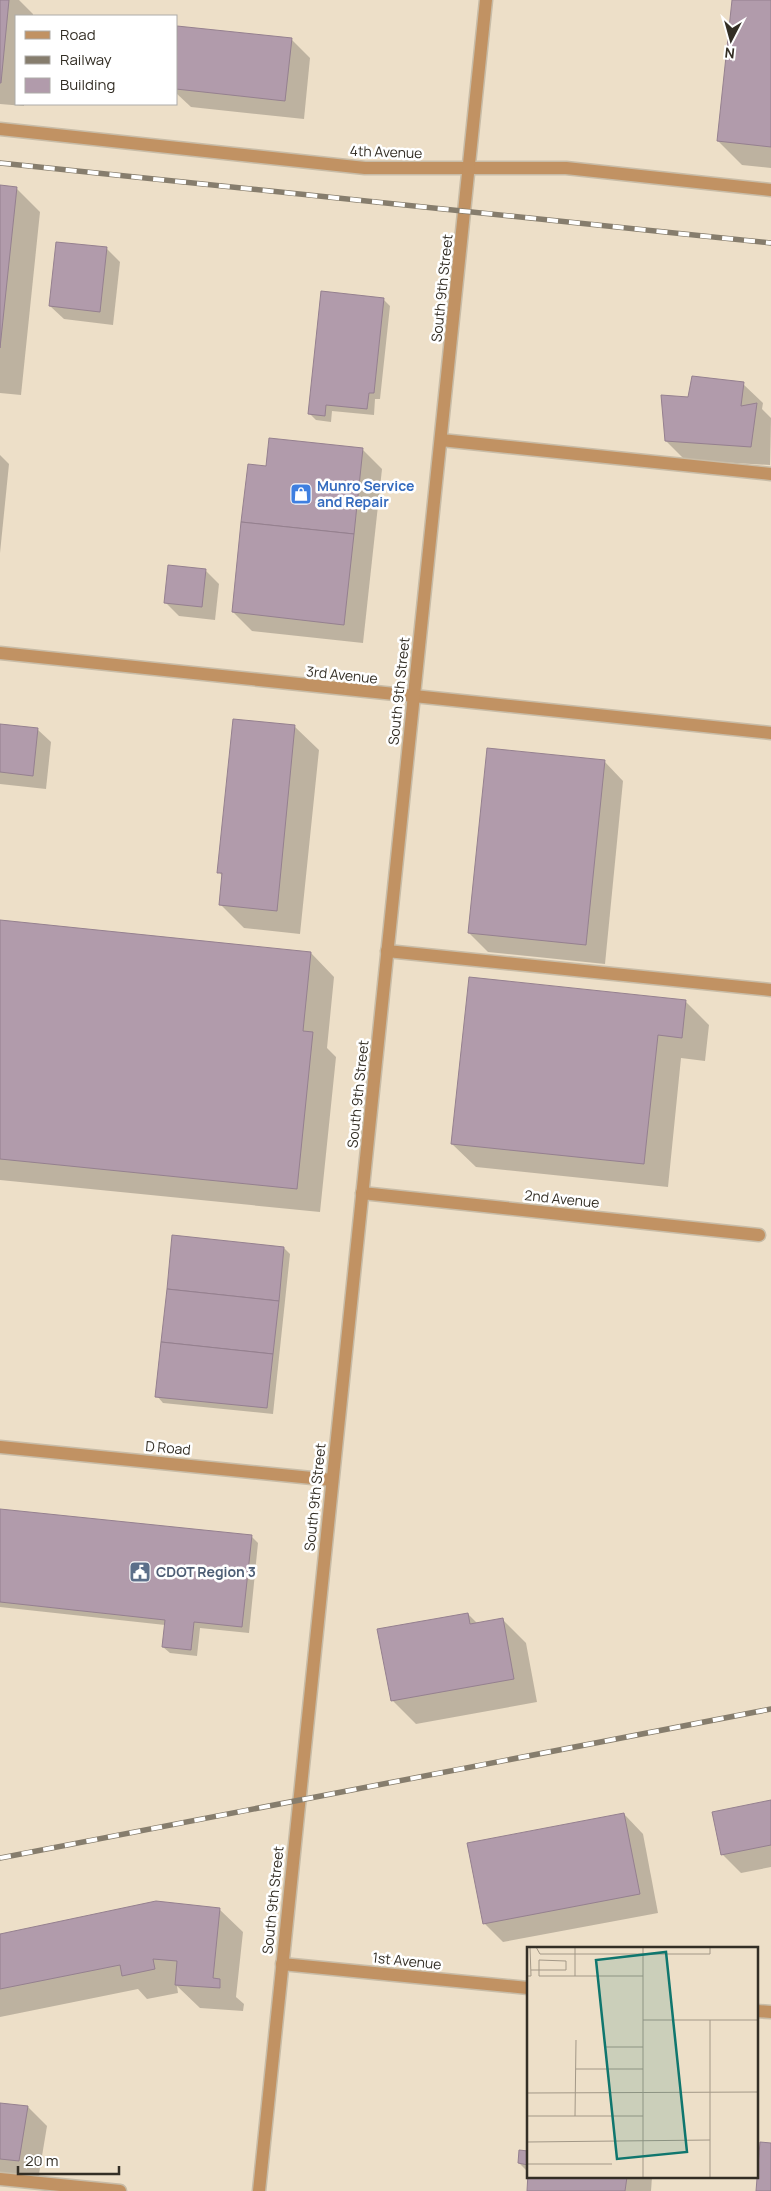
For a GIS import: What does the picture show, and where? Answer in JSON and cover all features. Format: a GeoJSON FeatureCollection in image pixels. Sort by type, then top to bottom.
{"type":"FeatureCollection","features":[{"type":"Feature","properties":{"kind":"street","name":"South 9th Street"},"geometry":{"type":"LineString","coordinates":[[259,2191],[486,0]]}},
{"type":"Feature","properties":{"kind":"street","name":"4th Avenue"},"geometry":{"type":"LineString","coordinates":[[0,130],[365,168],[566,168],[771,190]]}},
{"type":"Feature","properties":{"kind":"street"},"geometry":{"type":"LineString","coordinates":[[441,440],[771,474]]}},
{"type":"Feature","properties":{"kind":"street","name":"3rd Avenue"},"geometry":{"type":"LineString","coordinates":[[0,653],[771,733]]}},
{"type":"Feature","properties":{"kind":"street"},"geometry":{"type":"LineString","coordinates":[[387,951],[771,990]]}},
{"type":"Feature","properties":{"kind":"street","name":"2nd Avenue"},"geometry":{"type":"LineString","coordinates":[[362,1193],[759,1235]]}},
{"type":"Feature","properties":{"kind":"street","name":"D Road"},"geometry":{"type":"LineString","coordinates":[[0,1447],[332,1480]]}},
{"type":"Feature","properties":{"kind":"street","name":"1st Avenue"},"geometry":{"type":"LineString","coordinates":[[282,1964],[527,1988]]}},
{"type":"Feature","properties":{"kind":"street"},"geometry":{"type":"LineString","coordinates":[[758,2011],[771,2012]]}},
{"type":"Feature","properties":{"kind":"street"},"geometry":{"type":"LineString","coordinates":[[0,2178],[120,2191]]}},
{"type":"Feature","properties":{"kind":"building"},"geometry":{"type":"Polygon","coordinates":[[[0,0],[9,0],[1,83],[0,83],[0,0]]]}},
{"type":"Feature","properties":{"kind":"building"},"geometry":{"type":"Polygon","coordinates":[[[732,0],[771,0],[771,147],[717,141],[732,0]]]}},
{"type":"Feature","properties":{"kind":"building"},"geometry":{"type":"Polygon","coordinates":[[[178,26],[292,38],[285,101],[178,89],[178,26]]]}},
{"type":"Feature","properties":{"kind":"building"},"geometry":{"type":"Polygon","coordinates":[[[0,185],[17,187],[0,348],[0,185]]]}},
{"type":"Feature","properties":{"kind":"building"},"geometry":{"type":"Polygon","coordinates":[[[56,242],[107,247],[100,312],[49,306],[56,242]]]}},
{"type":"Feature","properties":{"kind":"building"},"geometry":{"type":"Polygon","coordinates":[[[321,291],[384,298],[374,393],[369,393],[367,409],[326,405],[325,416],[308,414],[321,291]]]}},
{"type":"Feature","properties":{"kind":"building"},"geometry":{"type":"Polygon","coordinates":[[[692,376],[744,382],[741,406],[757,403],[751,447],[665,441],[661,395],[688,397],[692,376]]]}},
{"type":"Feature","properties":{"kind":"building","name":"Munro Service and Repair"},"geometry":{"type":"Polygon","coordinates":[[[269,438],[363,448],[354,534],[241,522],[248,464],[266,466],[269,438]]]}},
{"type":"Feature","properties":{"kind":"building"},"geometry":{"type":"Polygon","coordinates":[[[241,522],[354,534],[344,625],[232,612],[241,522]]]}},
{"type":"Feature","properties":{"kind":"building"},"geometry":{"type":"Polygon","coordinates":[[[168,565],[206,569],[202,607],[164,603],[168,565]]]}},
{"type":"Feature","properties":{"kind":"building"},"geometry":{"type":"Polygon","coordinates":[[[233,719],[295,725],[277,911],[219,905],[222,873],[217,873],[233,719]]]}},
{"type":"Feature","properties":{"kind":"building"},"geometry":{"type":"Polygon","coordinates":[[[0,724],[38,728],[33,776],[0,772],[0,724]]]}},
{"type":"Feature","properties":{"kind":"building"},"geometry":{"type":"Polygon","coordinates":[[[487,748],[605,760],[586,945],[468,933],[487,748]]]}},
{"type":"Feature","properties":{"kind":"building"},"geometry":{"type":"Polygon","coordinates":[[[0,920],[311,952],[303,1031],[313,1032],[297,1189],[0,1159],[0,920]]]}},
{"type":"Feature","properties":{"kind":"building"},"geometry":{"type":"Polygon","coordinates":[[[469,977],[686,1000],[682,1038],[658,1035],[644,1164],[451,1144],[469,977]]]}},
{"type":"Feature","properties":{"kind":"building"},"geometry":{"type":"Polygon","coordinates":[[[172,1235],[284,1247],[279,1301],[167,1289],[172,1235]]]}},
{"type":"Feature","properties":{"kind":"building"},"geometry":{"type":"Polygon","coordinates":[[[167,1289],[279,1301],[273,1354],[161,1342],[167,1289]]]}},
{"type":"Feature","properties":{"kind":"building"},"geometry":{"type":"Polygon","coordinates":[[[161,1342],[273,1354],[267,1408],[155,1397],[161,1342]]]}},
{"type":"Feature","properties":{"kind":"building"},"geometry":{"type":"Polygon","coordinates":[[[0,1509],[252,1535],[242,1627],[194,1622],[191,1650],[162,1647],[165,1620],[0,1602],[0,1509]]]}},
{"type":"Feature","properties":{"kind":"building"},"geometry":{"type":"Polygon","coordinates":[[[468,1613],[470,1624],[503,1618],[514,1679],[391,1701],[377,1629],[468,1613]]]}},
{"type":"Feature","properties":{"kind":"building"},"geometry":{"type":"Polygon","coordinates":[[[771,1800],[771,1845],[721,1855],[712,1812],[771,1800]]]}},
{"type":"Feature","properties":{"kind":"building"},"geometry":{"type":"Polygon","coordinates":[[[624,1813],[640,1894],[483,1924],[467,1843],[624,1813]]]}},
{"type":"Feature","properties":{"kind":"building"},"geometry":{"type":"Polygon","coordinates":[[[156,1901],[220,1908],[213,1978],[220,1979],[220,1988],[175,1985],[177,1961],[153,1959],[155,1969],[122,1976],[120,1965],[0,1989],[0,1934],[156,1901]]]}},
{"type":"Feature","properties":{"kind":"building"},"geometry":{"type":"Polygon","coordinates":[[[0,2103],[28,2106],[19,2161],[0,2159],[0,2103]]]}},
{"type":"Feature","properties":{"kind":"building"},"geometry":{"type":"Polygon","coordinates":[[[760,2142],[771,2143],[771,2191],[756,2191],[760,2142]]]}},
{"type":"Feature","properties":{"kind":"building"},"geometry":{"type":"Polygon","coordinates":[[[519,2150],[527,2151],[527,2165],[518,2163],[519,2150]]]}},
{"type":"Feature","properties":{"kind":"building"},"geometry":{"type":"Polygon","coordinates":[[[528,2178],[627,2178],[625,2191],[527,2191],[528,2178]]]}},
{"type":"Feature","properties":{"kind":"railway"},"geometry":{"type":"LineString","coordinates":[[0,163],[771,243]]}},
{"type":"Feature","properties":{"kind":"railway"},"geometry":{"type":"LineString","coordinates":[[0,1858],[771,1709]]}},
{"type":"Feature","properties":{"kind":"place","name":"Munro Service and Repair"},"geometry":{"type":"Point","coordinates":[301,494]}},
{"type":"Feature","properties":{"kind":"place","name":"CDOT Region 3"},"geometry":{"type":"Point","coordinates":[140,1572]}}]}
